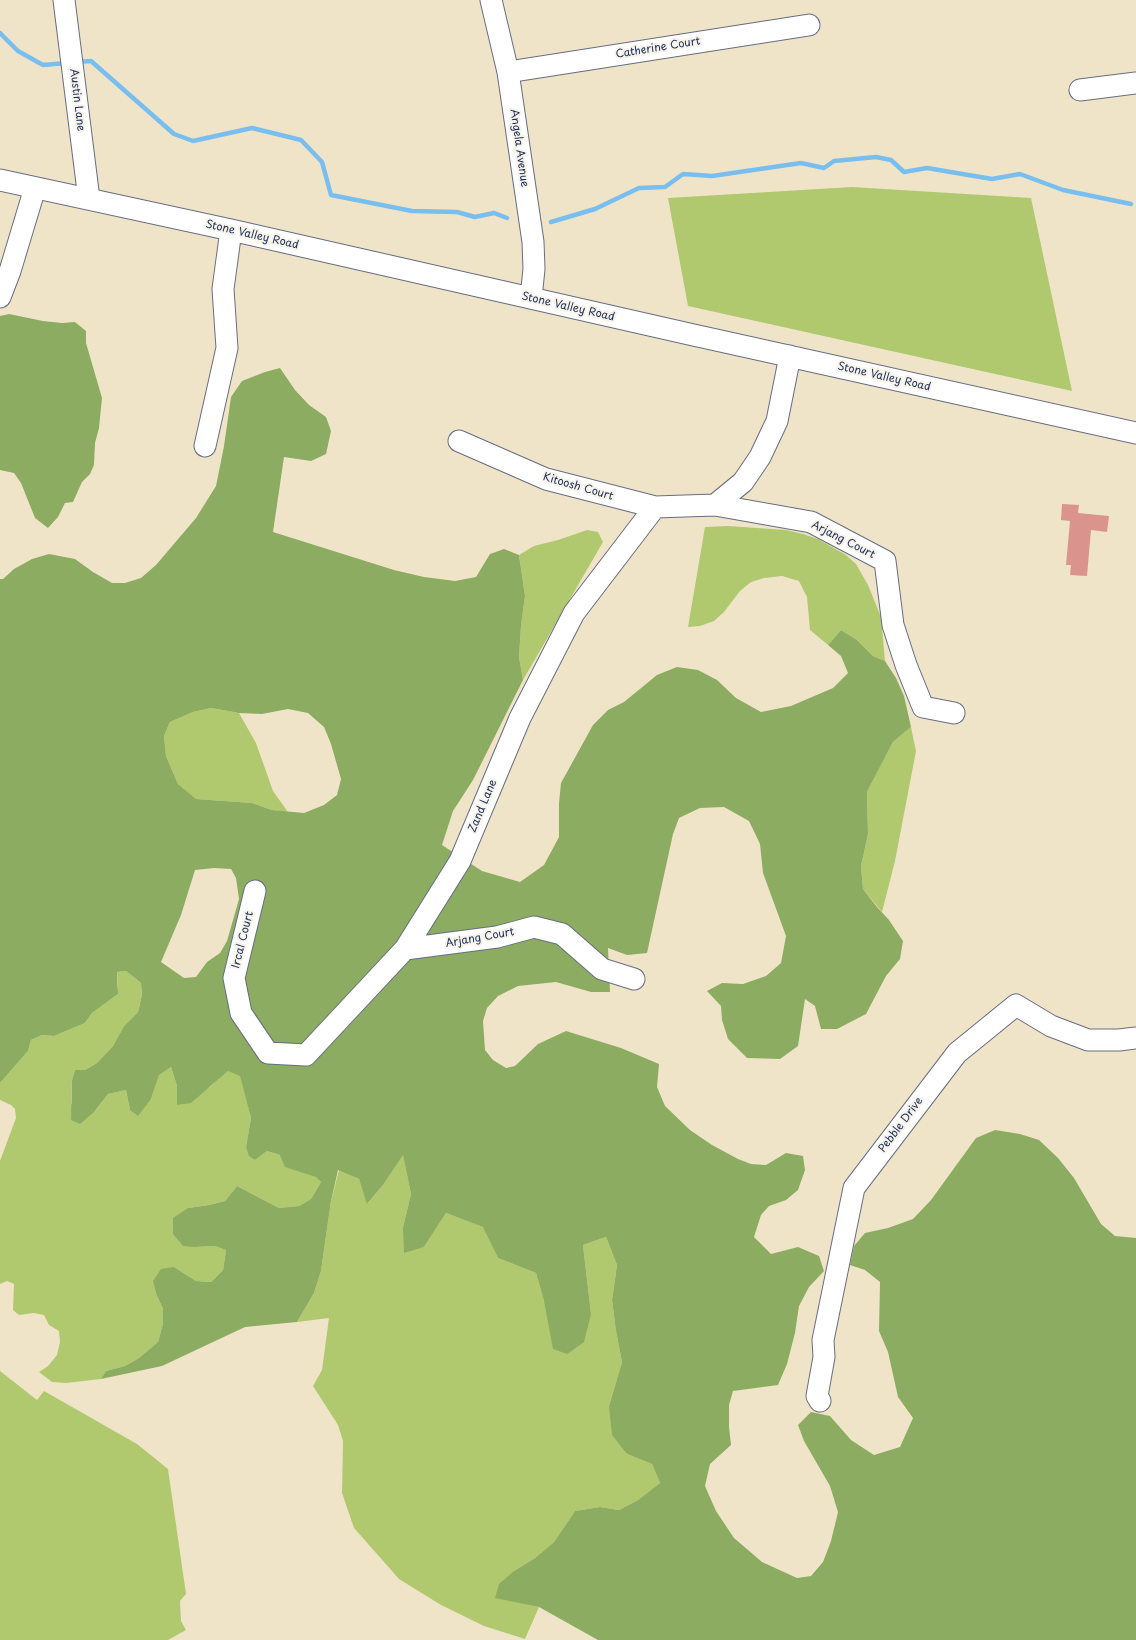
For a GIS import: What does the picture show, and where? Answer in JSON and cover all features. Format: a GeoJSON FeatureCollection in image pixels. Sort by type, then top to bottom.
{"type":"FeatureCollection","features":[{"type":"Feature","properties":{"kind":"street","name":"Austin Lane"},"geometry":{"type":"LineString","coordinates":[[64,0],[89,199]]}},
{"type":"Feature","properties":{"kind":"street","name":"Angela Avenue"},"geometry":{"type":"LineString","coordinates":[[491,0],[508,72],[533,242],[534,269],[531,298]]}},
{"type":"Feature","properties":{"kind":"street","name":"Catherine Court"},"geometry":{"type":"LineString","coordinates":[[508,72],[809,25]]}},
{"type":"Feature","properties":{"kind":"street"},"geometry":{"type":"LineString","coordinates":[[1080,90],[1136,83]]}},
{"type":"Feature","properties":{"kind":"street","name":"Stone Valley Road"},"geometry":{"type":"LineString","coordinates":[[0,180],[231,230],[1136,433]]}},
{"type":"Feature","properties":{"kind":"street"},"geometry":{"type":"LineString","coordinates":[[0,297],[10,271],[34,188]]}},
{"type":"Feature","properties":{"kind":"street"},"geometry":{"type":"LineString","coordinates":[[205,446],[227,348],[223,289],[231,230]]}},
{"type":"Feature","properties":{"kind":"street"},"geometry":{"type":"LineString","coordinates":[[715,505],[743,482],[760,457],[777,422],[790,356]]}},
{"type":"Feature","properties":{"kind":"street","name":"Kitoosh Court"},"geometry":{"type":"LineString","coordinates":[[459,441],[546,479],[654,507],[715,505]]}},
{"type":"Feature","properties":{"kind":"street","name":"Arjang Court"},"geometry":{"type":"LineString","coordinates":[[715,505],[810,522],[885,561],[893,625],[906,666],[923,707],[954,713]]}},
{"type":"Feature","properties":{"kind":"street","name":"Zand Lane"},"geometry":{"type":"LineString","coordinates":[[268,1053],[306,1055],[405,949],[460,861],[520,718],[574,613],[654,507]]}},
{"type":"Feature","properties":{"kind":"street","name":"Ircal Court"},"geometry":{"type":"LineString","coordinates":[[256,891],[234,978],[241,1013],[268,1053]]}},
{"type":"Feature","properties":{"kind":"street","name":"Arjang Court"},"geometry":{"type":"LineString","coordinates":[[405,949],[497,937],[534,927],[562,934],[602,969],[634,979]]}},
{"type":"Feature","properties":{"kind":"street","name":"Pebble Drive"},"geometry":{"type":"LineString","coordinates":[[820,1401],[817,1396],[824,1357],[823,1340],[854,1188],[957,1053],[1016,1005],[1051,1026],[1088,1040],[1119,1040],[1136,1038]]}},
{"type":"Feature","properties":{"kind":"green space"},"geometry":{"type":"Polygon","coordinates":[[[852,187],[1031,198],[1072,391],[688,306],[668,198],[852,187]]]}},
{"type":"Feature","properties":{"kind":"green space"},"geometry":{"type":"Polygon","coordinates":[[[9,314],[43,321],[62,323],[75,322],[86,331],[86,343],[102,398],[99,428],[95,443],[94,465],[90,474],[82,482],[73,502],[65,503],[58,517],[48,528],[35,518],[21,483],[14,473],[0,470],[0,316],[9,314]]]}},
{"type":"Feature","properties":{"kind":"green space"},"geometry":{"type":"Polygon","coordinates":[[[280,368],[295,390],[309,405],[326,417],[331,431],[326,454],[311,461],[284,457],[273,532],[394,570],[424,577],[455,581],[476,577],[490,554],[504,549],[519,555],[525,596],[519,657],[523,680],[473,780],[453,811],[442,845],[482,871],[520,882],[544,865],[559,837],[559,803],[561,783],[593,725],[608,710],[624,702],[657,675],[677,667],[698,670],[717,680],[736,698],[761,712],[791,706],[833,688],[848,673],[841,656],[828,645],[841,630],[857,640],[873,656],[885,661],[896,678],[904,696],[911,727],[893,742],[867,792],[868,834],[861,866],[863,889],[889,920],[903,941],[900,959],[886,976],[866,1014],[837,1029],[821,1029],[815,1006],[805,999],[798,1046],[780,1059],[747,1058],[728,1039],[722,1020],[721,1006],[707,991],[722,983],[743,984],[766,976],[781,963],[786,936],[763,873],[760,844],[749,821],[724,807],[700,808],[679,818],[673,834],[647,953],[627,955],[608,948],[610,992],[591,992],[556,982],[518,986],[498,996],[487,1008],[483,1021],[485,1050],[493,1060],[506,1068],[515,1066],[538,1044],[566,1031],[621,1048],[659,1064],[657,1087],[665,1106],[690,1130],[712,1145],[751,1164],[766,1165],[786,1153],[803,1156],[805,1170],[798,1190],[786,1200],[769,1206],[761,1215],[754,1237],[771,1254],[798,1247],[819,1256],[824,1271],[809,1287],[799,1306],[795,1333],[787,1364],[778,1385],[733,1391],[729,1405],[731,1445],[710,1464],[705,1486],[716,1511],[734,1538],[762,1562],[797,1578],[811,1576],[823,1562],[831,1541],[838,1512],[830,1486],[804,1441],[798,1425],[811,1412],[830,1416],[851,1440],[874,1455],[900,1447],[913,1418],[898,1397],[888,1352],[879,1331],[880,1282],[865,1270],[850,1265],[854,1246],[865,1233],[888,1228],[913,1219],[931,1200],[976,1138],[995,1130],[1020,1134],[1039,1140],[1058,1158],[1074,1178],[1101,1224],[1115,1236],[1136,1238],[1136,1640],[598,1640],[539,1607],[495,1598],[499,1584],[514,1571],[535,1558],[554,1542],[575,1511],[600,1507],[619,1510],[638,1500],[660,1483],[652,1464],[627,1454],[612,1435],[609,1406],[622,1362],[612,1300],[617,1265],[606,1237],[583,1245],[591,1314],[584,1342],[567,1354],[553,1349],[544,1301],[536,1273],[498,1258],[483,1227],[446,1213],[424,1247],[404,1253],[403,1227],[411,1194],[403,1155],[383,1185],[367,1204],[359,1179],[338,1170],[331,1201],[321,1271],[314,1293],[297,1322],[245,1327],[162,1366],[101,1379],[106,1371],[125,1366],[139,1358],[158,1342],[163,1324],[163,1309],[157,1296],[153,1281],[161,1269],[174,1267],[196,1281],[211,1282],[223,1270],[226,1250],[215,1246],[183,1246],[173,1234],[173,1218],[188,1208],[225,1201],[237,1186],[279,1208],[299,1206],[311,1199],[321,1182],[316,1177],[285,1167],[280,1155],[267,1151],[255,1160],[249,1156],[246,1147],[251,1118],[240,1076],[228,1071],[191,1103],[177,1105],[177,1086],[171,1067],[159,1075],[151,1099],[138,1116],[130,1110],[126,1090],[108,1094],[94,1112],[80,1124],[71,1120],[72,1080],[75,1070],[85,1070],[97,1063],[113,1046],[124,1026],[138,1012],[142,995],[141,983],[126,971],[117,972],[118,994],[92,1013],[85,1023],[54,1036],[42,1035],[31,1040],[28,1051],[0,1083],[0,579],[3,579],[14,569],[32,559],[49,554],[75,559],[112,583],[125,583],[141,578],[156,565],[196,518],[216,486],[224,446],[231,397],[242,381],[280,368]],[[211,708],[193,712],[170,722],[164,736],[166,756],[178,784],[196,799],[252,803],[272,810],[304,813],[324,805],[337,795],[341,779],[331,744],[324,727],[308,713],[288,709],[262,714],[239,713],[211,708]],[[214,868],[195,870],[181,915],[161,962],[184,978],[196,977],[207,962],[220,953],[227,941],[239,899],[236,878],[231,869],[214,868]]]}},
{"type":"Feature","properties":{"kind":"green space"},"geometry":{"type":"Polygon","coordinates":[[[728,526],[786,530],[803,534],[818,539],[846,555],[856,564],[868,585],[881,617],[885,661],[873,656],[857,640],[841,630],[828,645],[810,630],[807,597],[799,581],[782,576],[764,578],[751,582],[740,591],[724,612],[714,621],[700,626],[688,627],[705,527],[728,526]]]}},
{"type":"Feature","properties":{"kind":"green space"},"geometry":{"type":"Polygon","coordinates":[[[587,530],[598,532],[603,542],[523,680],[519,657],[525,596],[519,555],[534,546],[587,530]]]}},
{"type":"Feature","properties":{"kind":"green space"},"geometry":{"type":"Polygon","coordinates":[[[211,708],[239,713],[256,743],[273,791],[288,812],[272,810],[252,803],[195,799],[178,784],[166,756],[164,736],[170,722],[193,712],[211,708]]]}},
{"type":"Feature","properties":{"kind":"green space"},"geometry":{"type":"Polygon","coordinates":[[[911,727],[916,751],[895,861],[882,912],[863,889],[861,866],[868,834],[867,792],[893,742],[911,727]]]}},
{"type":"Feature","properties":{"kind":"green space"},"geometry":{"type":"Polygon","coordinates":[[[126,971],[141,983],[142,995],[138,1012],[124,1026],[113,1046],[97,1063],[85,1070],[75,1070],[72,1080],[71,1104],[94,1112],[108,1094],[126,1090],[130,1110],[151,1099],[159,1074],[171,1067],[177,1086],[177,1104],[210,1087],[228,1070],[240,1075],[251,1118],[246,1147],[255,1160],[267,1151],[280,1155],[304,1172],[317,1177],[321,1182],[311,1199],[299,1206],[279,1208],[237,1186],[225,1201],[188,1208],[195,1247],[215,1246],[226,1250],[223,1270],[211,1282],[196,1281],[174,1267],[157,1296],[163,1309],[163,1324],[158,1342],[139,1358],[125,1366],[106,1371],[101,1379],[66,1383],[52,1382],[39,1372],[48,1366],[57,1355],[60,1342],[59,1331],[49,1325],[44,1315],[34,1313],[19,1315],[13,1310],[14,1284],[7,1281],[0,1284],[0,1161],[16,1118],[15,1109],[11,1105],[0,1100],[0,1083],[28,1051],[31,1040],[42,1035],[54,1036],[85,1023],[92,1013],[118,994],[117,972],[126,971]]]}},
{"type":"Feature","properties":{"kind":"green space"},"geometry":{"type":"Polygon","coordinates":[[[403,1154],[411,1194],[403,1227],[424,1247],[446,1213],[484,1227],[498,1258],[536,1273],[544,1301],[591,1314],[583,1245],[606,1237],[617,1265],[612,1300],[622,1362],[609,1406],[627,1454],[652,1464],[660,1483],[638,1500],[619,1510],[600,1507],[575,1511],[554,1542],[535,1558],[514,1571],[518,1602],[539,1607],[525,1639],[484,1626],[441,1605],[399,1579],[354,1528],[342,1493],[343,1441],[338,1425],[313,1386],[322,1370],[329,1318],[297,1322],[314,1293],[321,1271],[331,1201],[339,1170],[359,1179],[368,1203],[383,1185],[403,1154]]]}},
{"type":"Feature","properties":{"kind":"green space"},"geometry":{"type":"Polygon","coordinates":[[[0,1371],[37,1400],[44,1391],[137,1444],[168,1469],[186,1594],[180,1601],[181,1621],[186,1630],[168,1640],[0,1640],[0,1371]]]}},
{"type":"Feature","properties":{"kind":"building"},"geometry":{"type":"Polygon","coordinates":[[[1062,504],[1079,505],[1078,513],[1109,516],[1107,532],[1091,530],[1087,576],[1070,575],[1071,565],[1066,565],[1070,521],[1061,520],[1062,504]]]}},
{"type":"Feature","properties":{"kind":"waterway"},"geometry":{"type":"LineString","coordinates":[[0,33],[18,51],[43,65],[66,63]]}},
{"type":"Feature","properties":{"kind":"waterway"},"geometry":{"type":"LineString","coordinates":[[78,62],[91,61],[174,134],[193,141],[252,128],[301,140],[322,162],[331,195],[412,211],[457,212],[475,217],[494,213],[507,218]]}},
{"type":"Feature","properties":{"kind":"waterway"},"geometry":{"type":"LineString","coordinates":[[551,222],[595,209],[639,188],[665,187],[683,174],[712,176],[801,163],[824,168],[834,161],[876,157],[891,160],[904,172],[927,168],[992,179],[1020,174],[1063,190],[1131,204]]}}]}
